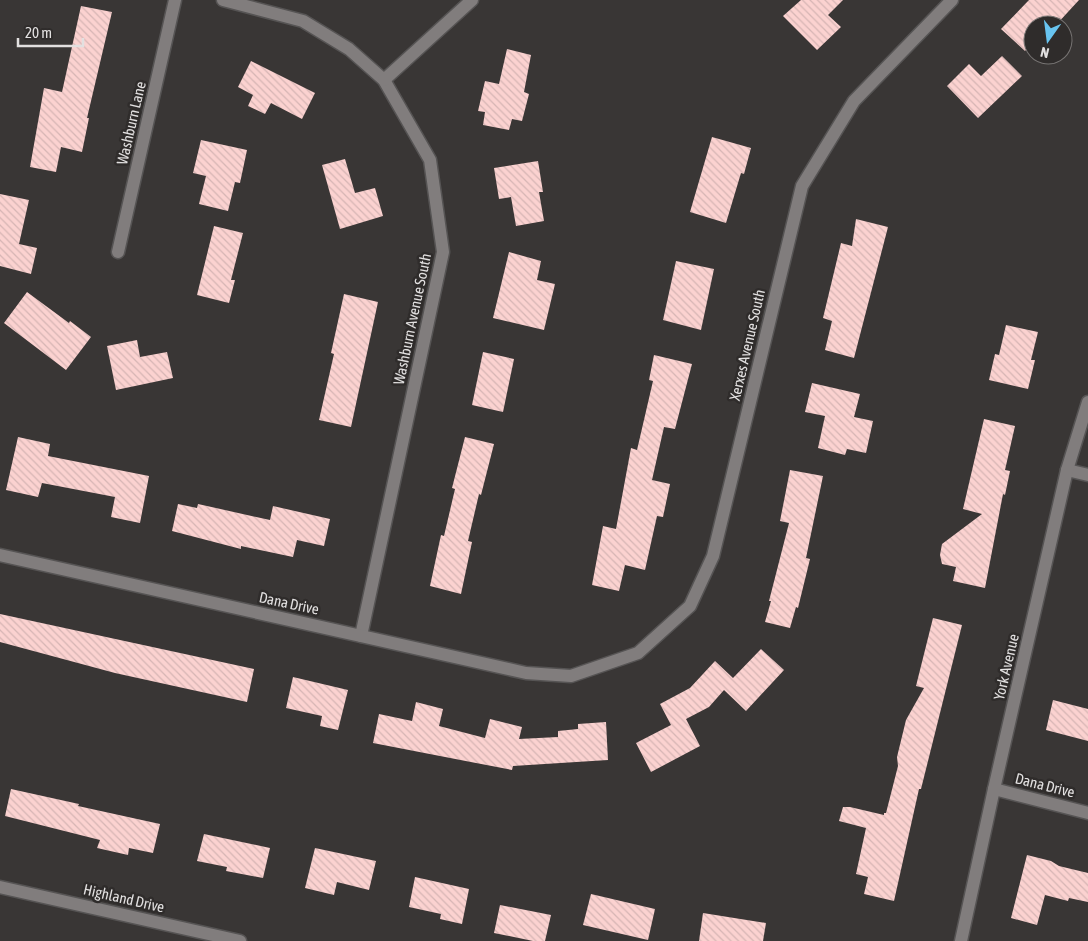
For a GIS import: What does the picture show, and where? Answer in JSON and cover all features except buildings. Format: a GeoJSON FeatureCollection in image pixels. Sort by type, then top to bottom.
{"type":"FeatureCollection","features":[{"type":"Feature","properties":{"kind":"street","name":"Washburn Lane"},"geometry":{"type":"LineString","coordinates":[[118,252],[175,0]]}},
{"type":"Feature","properties":{"kind":"street","name":"Washburn Avenue South"},"geometry":{"type":"LineString","coordinates":[[223,0],[303,20],[349,49],[384,80],[430,160],[443,252],[362,636]]}},
{"type":"Feature","properties":{"kind":"street"},"geometry":{"type":"LineString","coordinates":[[384,80],[472,0]]}},
{"type":"Feature","properties":{"kind":"street","name":"Xerxes Avenue South"},"geometry":{"type":"LineString","coordinates":[[571,676],[638,653],[690,606],[713,556],[802,186],[854,101],[952,0]]}},
{"type":"Feature","properties":{"kind":"street","name":"York Avenue"},"geometry":{"type":"LineString","coordinates":[[961,941],[1067,470],[1088,402]]}},
{"type":"Feature","properties":{"kind":"street"},"geometry":{"type":"LineString","coordinates":[[1067,470],[1088,475]]}},
{"type":"Feature","properties":{"kind":"street","name":"Dana Drive"},"geometry":{"type":"LineString","coordinates":[[0,556],[526,673],[571,676]]}},
{"type":"Feature","properties":{"kind":"street","name":"Dana Drive"},"geometry":{"type":"LineString","coordinates":[[994,789],[1088,813]]}},
{"type":"Feature","properties":{"kind":"street","name":"Highland Drive"},"geometry":{"type":"LineString","coordinates":[[0,887],[240,941]]}}]}
